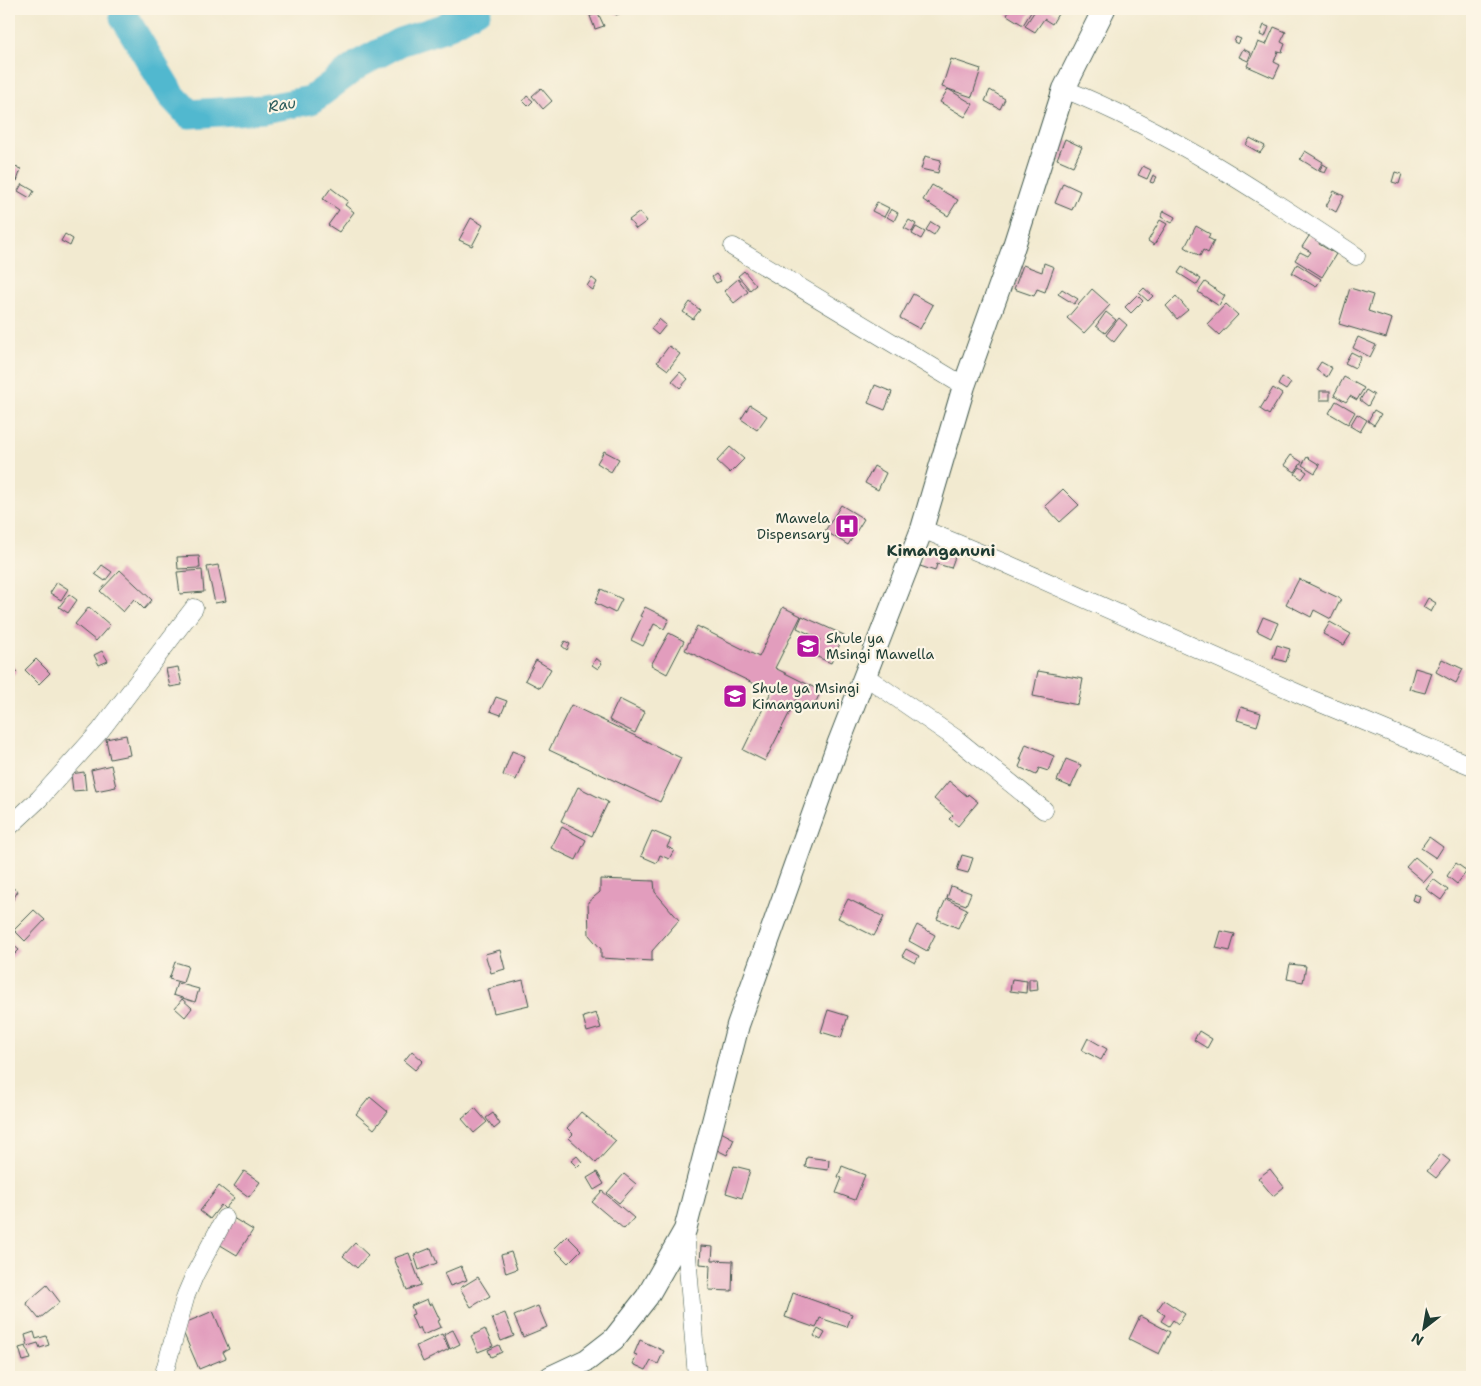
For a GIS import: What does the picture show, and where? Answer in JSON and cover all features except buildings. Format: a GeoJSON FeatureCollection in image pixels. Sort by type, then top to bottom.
{"type":"FeatureCollection","features":[{"type":"Feature","properties":{"kind":"street"},"geometry":{"type":"LineString","coordinates":[[551,1377],[587,1360],[614,1339],[647,1297],[685,1230],[738,1025],[836,750],[922,528],[964,386],[1012,252],[1064,89],[1104,9]]}},
{"type":"Feature","properties":{"kind":"street"},"geometry":{"type":"LineString","coordinates":[[1064,89],[1106,106],[1187,148],[1274,201],[1356,256]]}},
{"type":"Feature","properties":{"kind":"street"},"geometry":{"type":"LineString","coordinates":[[733,247],[964,386]]}},
{"type":"Feature","properties":{"kind":"street"},"geometry":{"type":"LineString","coordinates":[[922,528],[1306,697],[1472,766]]}},
{"type":"Feature","properties":{"kind":"street"},"geometry":{"type":"LineString","coordinates":[[9,827],[39,799],[100,731],[194,608]]}},
{"type":"Feature","properties":{"kind":"street"},"geometry":{"type":"LineString","coordinates":[[865,676],[955,738],[1044,810]]}},
{"type":"Feature","properties":{"kind":"street"},"geometry":{"type":"LineString","coordinates":[[163,1377],[186,1295],[225,1218]]}},
{"type":"Feature","properties":{"kind":"street"},"geometry":{"type":"LineString","coordinates":[[685,1230],[697,1377]]}},
{"type":"Feature","properties":{"kind":"waterway","name":"Rau"},"geometry":{"type":"LineString","coordinates":[[124,9],[124,17],[171,95],[189,114],[263,109],[311,100],[359,64],[400,42],[443,28],[477,9]]}},
{"type":"Feature","properties":{"kind":"place","name":"Mawela Dispensary"},"geometry":{"type":"Point","coordinates":[847,526]}},
{"type":"Feature","properties":{"kind":"place","name":"Shule ya Msingi Mawella"},"geometry":{"type":"Point","coordinates":[808,646]}},
{"type":"Feature","properties":{"kind":"place","name":"Shule ya Msingi Kimanganuni"},"geometry":{"type":"Point","coordinates":[735,696]}},
{"type":"Feature","properties":{"kind":"district","name":"Kimanganuni"},"geometry":{"type":"Point","coordinates":[941,550]}}]}
